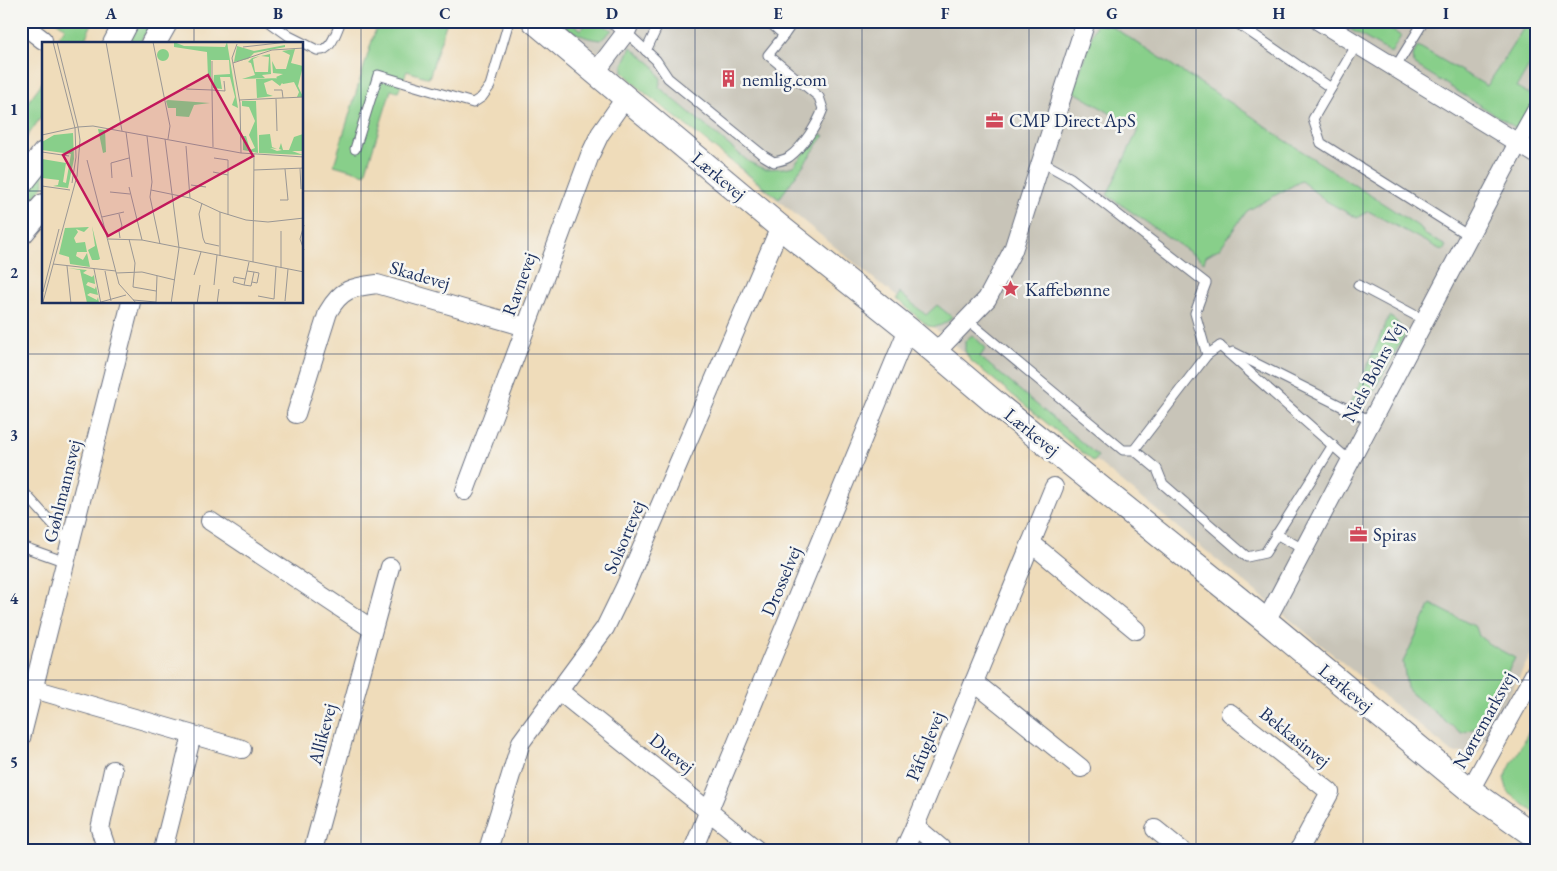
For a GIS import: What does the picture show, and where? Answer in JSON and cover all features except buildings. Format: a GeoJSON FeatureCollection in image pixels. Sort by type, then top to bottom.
{"type":"FeatureCollection","features":[{"type":"Feature","properties":{"kind":"street"},"geometry":{"type":"LineString","coordinates":[[116,42],[127,21]]}},
{"type":"Feature","properties":{"kind":"street"},"geometry":{"type":"LineString","coordinates":[[154,42],[166,21]]}},
{"type":"Feature","properties":{"kind":"street","name":"Lærkevej"},"geometry":{"type":"LineString","coordinates":[[534,21],[780,227],[1266,621],[1470,790],[1536,837]]}},
{"type":"Feature","properties":{"kind":"street"},"geometry":{"type":"LineString","coordinates":[[936,352],[987,299],[1014,250],[1086,21]]}},
{"type":"Feature","properties":{"kind":"street"},"geometry":{"type":"LineString","coordinates":[[1319,21],[1536,154]]}},
{"type":"Feature","properties":{"kind":"street"},"geometry":{"type":"LineString","coordinates":[[21,23],[42,40]]}},
{"type":"Feature","properties":{"kind":"street"},"geometry":{"type":"LineString","coordinates":[[595,73],[628,26]]}},
{"type":"Feature","properties":{"kind":"street","name":"Ravnevej"},"geometry":{"type":"LineString","coordinates":[[465,491],[590,155],[600,134],[626,97]]}},
{"type":"Feature","properties":{"kind":"street","name":"Niels Bohrs Vej"},"geometry":{"type":"LineString","coordinates":[[1266,621],[1536,112]]}},
{"type":"Feature","properties":{"kind":"street"},"geometry":{"type":"LineString","coordinates":[[21,183],[42,157]]}},
{"type":"Feature","properties":{"kind":"street"},"geometry":{"type":"LineString","coordinates":[[21,233],[42,208]]}},
{"type":"Feature","properties":{"kind":"street","name":"Solsortevej"},"geometry":{"type":"LineString","coordinates":[[488,850],[521,742],[605,628],[625,587],[780,227]]}},
{"type":"Feature","properties":{"kind":"street","name":"Skadevej"},"geometry":{"type":"LineString","coordinates":[[296,414],[328,312],[335,300],[355,286],[377,284],[526,327]]}},
{"type":"Feature","properties":{"kind":"street","name":"Gøhlmannsvej"},"geometry":{"type":"LineString","coordinates":[[21,738],[130,304]]}},
{"type":"Feature","properties":{"kind":"street","name":"Drosselvej"},"geometry":{"type":"LineString","coordinates":[[693,850],[908,329]]}},
{"type":"Feature","properties":{"kind":"street","name":"Påfuglevej"},"geometry":{"type":"LineString","coordinates":[[904,850],[1054,487]]}},
{"type":"Feature","properties":{"kind":"street"},"geometry":{"type":"LineString","coordinates":[[210,521],[372,629]]}},
{"type":"Feature","properties":{"kind":"street"},"geometry":{"type":"LineString","coordinates":[[1031,543],[1136,630]]}},
{"type":"Feature","properties":{"kind":"street","name":"Allikevej"},"geometry":{"type":"LineString","coordinates":[[312,850],[390,567]]}},
{"type":"Feature","properties":{"kind":"street","name":"Nørremarksvej"},"geometry":{"type":"LineString","coordinates":[[1470,790],[1536,670]]}},
{"type":"Feature","properties":{"kind":"street"},"geometry":{"type":"LineString","coordinates":[[974,682],[1081,768]]}},
{"type":"Feature","properties":{"kind":"street"},"geometry":{"type":"LineString","coordinates":[[34,690],[242,749]]}},
{"type":"Feature","properties":{"kind":"street","name":"Duevej"},"geometry":{"type":"LineString","coordinates":[[559,691],[757,850]]}},
{"type":"Feature","properties":{"kind":"street","name":"Bekkasinvej"},"geometry":{"type":"LineString","coordinates":[[1230,712],[1330,792],[1299,850]]}},
{"type":"Feature","properties":{"kind":"street"},"geometry":{"type":"LineString","coordinates":[[163,850],[190,743]]}},
{"type":"Feature","properties":{"kind":"street"},"geometry":{"type":"LineString","coordinates":[[107,850],[100,830],[113,770]]}},
{"type":"Feature","properties":{"kind":"street"},"geometry":{"type":"LineString","coordinates":[[915,826],[943,850]]}},
{"type":"Feature","properties":{"kind":"street"},"geometry":{"type":"LineString","coordinates":[[1155,829],[1181,850]]}},
{"type":"Feature","properties":{"kind":"lane"},"geometry":{"type":"LineString","coordinates":[[304,44],[317,50],[322,51],[326,49],[330,45],[341,21]]}},
{"type":"Feature","properties":{"kind":"lane"},"geometry":{"type":"LineString","coordinates":[[355,149],[378,75],[474,103],[482,97],[490,86],[509,21]]}},
{"type":"Feature","properties":{"kind":"lane"},"geometry":{"type":"LineString","coordinates":[[606,21],[628,26],[668,78],[764,156],[774,162],[788,158],[801,144],[818,123],[823,109],[818,97],[768,55],[794,21]]}},
{"type":"Feature","properties":{"kind":"lane"},"geometry":{"type":"LineString","coordinates":[[646,51],[660,21]]}},
{"type":"Feature","properties":{"kind":"lane"},"geometry":{"type":"LineString","coordinates":[[768,21],[784,35]]}},
{"type":"Feature","properties":{"kind":"lane"},"geometry":{"type":"LineString","coordinates":[[1234,21],[1331,88]]}},
{"type":"Feature","properties":{"kind":"lane"},"geometry":{"type":"LineString","coordinates":[[1395,68],[1424,21]]}},
{"type":"Feature","properties":{"kind":"lane"},"geometry":{"type":"LineString","coordinates":[[271,23],[301,42]]}},
{"type":"Feature","properties":{"kind":"lane"},"geometry":{"type":"LineString","coordinates":[[1357,44],[1313,119],[1321,143],[1469,236]]}},
{"type":"Feature","properties":{"kind":"lane"},"geometry":{"type":"LineString","coordinates":[[1042,162],[1071,178],[1206,284],[1195,313],[1207,354]]}},
{"type":"Feature","properties":{"kind":"lane"},"geometry":{"type":"LineString","coordinates":[[1358,285],[1424,320]]}},
{"type":"Feature","properties":{"kind":"lane"},"geometry":{"type":"LineString","coordinates":[[967,320],[1123,450],[1134,450],[1157,470],[1163,484],[1247,557],[1265,553],[1332,445]]}},
{"type":"Feature","properties":{"kind":"lane"},"geometry":{"type":"LineString","coordinates":[[1134,450],[1207,354],[1220,346]]}},
{"type":"Feature","properties":{"kind":"lane"},"geometry":{"type":"LineString","coordinates":[[1220,346],[1371,421]]}},
{"type":"Feature","properties":{"kind":"lane"},"geometry":{"type":"LineString","coordinates":[[1220,346],[1350,461]]}},
{"type":"Feature","properties":{"kind":"lane"},"geometry":{"type":"LineString","coordinates":[[21,489],[70,543]]}},
{"type":"Feature","properties":{"kind":"lane"},"geometry":{"type":"LineString","coordinates":[[1276,534],[1304,549]]}},
{"type":"Feature","properties":{"kind":"lane"},"geometry":{"type":"LineString","coordinates":[[21,546],[66,562]]}},
{"type":"Feature","properties":{"kind":"shaded area"},"geometry":{"type":"Polygon","coordinates":[[[559,21],[1536,21],[1536,645],[1478,753],[1453,753],[559,21]]]}},
{"type":"Feature","properties":{"kind":"green space"},"geometry":{"type":"Polygon","coordinates":[[[56,21],[93,21],[84,42],[54,42],[65,28],[56,21]]]}},
{"type":"Feature","properties":{"kind":"green space"},"geometry":{"type":"Polygon","coordinates":[[[140,21],[153,21],[140,42],[129,42],[140,21]]]}},
{"type":"Feature","properties":{"kind":"green space"},"geometry":{"type":"Polygon","coordinates":[[[378,21],[447,21],[429,78],[407,71],[398,92],[391,90],[365,174],[334,165],[378,21]]]}},
{"type":"Feature","properties":{"kind":"green space"},"geometry":{"type":"Polygon","coordinates":[[[557,21],[571,21],[581,30],[589,21],[595,21],[612,30],[601,40],[578,34],[557,21]]]}},
{"type":"Feature","properties":{"kind":"green space"},"geometry":{"type":"Polygon","coordinates":[[[1336,21],[1377,21],[1401,36],[1391,53],[1336,21]]]}},
{"type":"Feature","properties":{"kind":"green space"},"geometry":{"type":"Polygon","coordinates":[[[1528,21],[1536,24],[1536,54],[1517,87],[1536,98],[1536,102],[1521,131],[1414,64],[1413,55],[1418,46],[1487,86],[1528,21]]]}},
{"type":"Feature","properties":{"kind":"green space"},"geometry":{"type":"Polygon","coordinates":[[[1096,24],[1111,26],[1253,117],[1280,137],[1421,228],[1424,234],[1446,246],[1443,251],[1368,211],[1357,218],[1326,201],[1301,181],[1247,211],[1220,248],[1206,256],[1204,262],[1107,195],[1138,130],[1073,91],[1096,24]]]}},
{"type":"Feature","properties":{"kind":"green space"},"geometry":{"type":"Polygon","coordinates":[[[631,47],[654,66],[661,79],[659,87],[749,162],[765,169],[793,166],[821,134],[824,136],[779,199],[640,89],[623,72],[623,65],[631,47]]]}},
{"type":"Feature","properties":{"kind":"green space"},"geometry":{"type":"Polygon","coordinates":[[[42,83],[42,116],[21,145],[21,111],[42,83]]]}},
{"type":"Feature","properties":{"kind":"green space"},"geometry":{"type":"Polygon","coordinates":[[[42,174],[42,187],[21,213],[21,201],[42,174]]]}},
{"type":"Feature","properties":{"kind":"green space"},"geometry":{"type":"Polygon","coordinates":[[[900,293],[926,315],[937,305],[952,317],[942,325],[928,326],[896,299],[900,293]]]}},
{"type":"Feature","properties":{"kind":"green space"},"geometry":{"type":"Polygon","coordinates":[[[1389,316],[1406,333],[1363,410],[1351,403],[1389,316]]]}},
{"type":"Feature","properties":{"kind":"green space"},"geometry":{"type":"Polygon","coordinates":[[[972,335],[986,348],[980,357],[1098,456],[1094,462],[970,360],[965,351],[965,341],[972,335]]]}},
{"type":"Feature","properties":{"kind":"green space"},"geometry":{"type":"Polygon","coordinates":[[[1431,604],[1476,627],[1479,636],[1489,644],[1515,658],[1478,727],[1462,733],[1407,688],[1403,662],[1431,604]]]}},
{"type":"Feature","properties":{"kind":"green space"},"geometry":{"type":"Polygon","coordinates":[[[1536,718],[1536,814],[1508,792],[1504,778],[1536,718]]]}},
{"type":"Feature","properties":{"kind":"place","name":"nemlig.com"},"geometry":{"type":"Point","coordinates":[728,79]}},
{"type":"Feature","properties":{"kind":"place","name":"CMP Direct ApS"},"geometry":{"type":"Point","coordinates":[995,120]}},
{"type":"Feature","properties":{"kind":"place","name":"Kaffebønne"},"geometry":{"type":"Point","coordinates":[1011,289]}},
{"type":"Feature","properties":{"kind":"place","name":"Spiras"},"geometry":{"type":"Point","coordinates":[1359,534]}}]}
